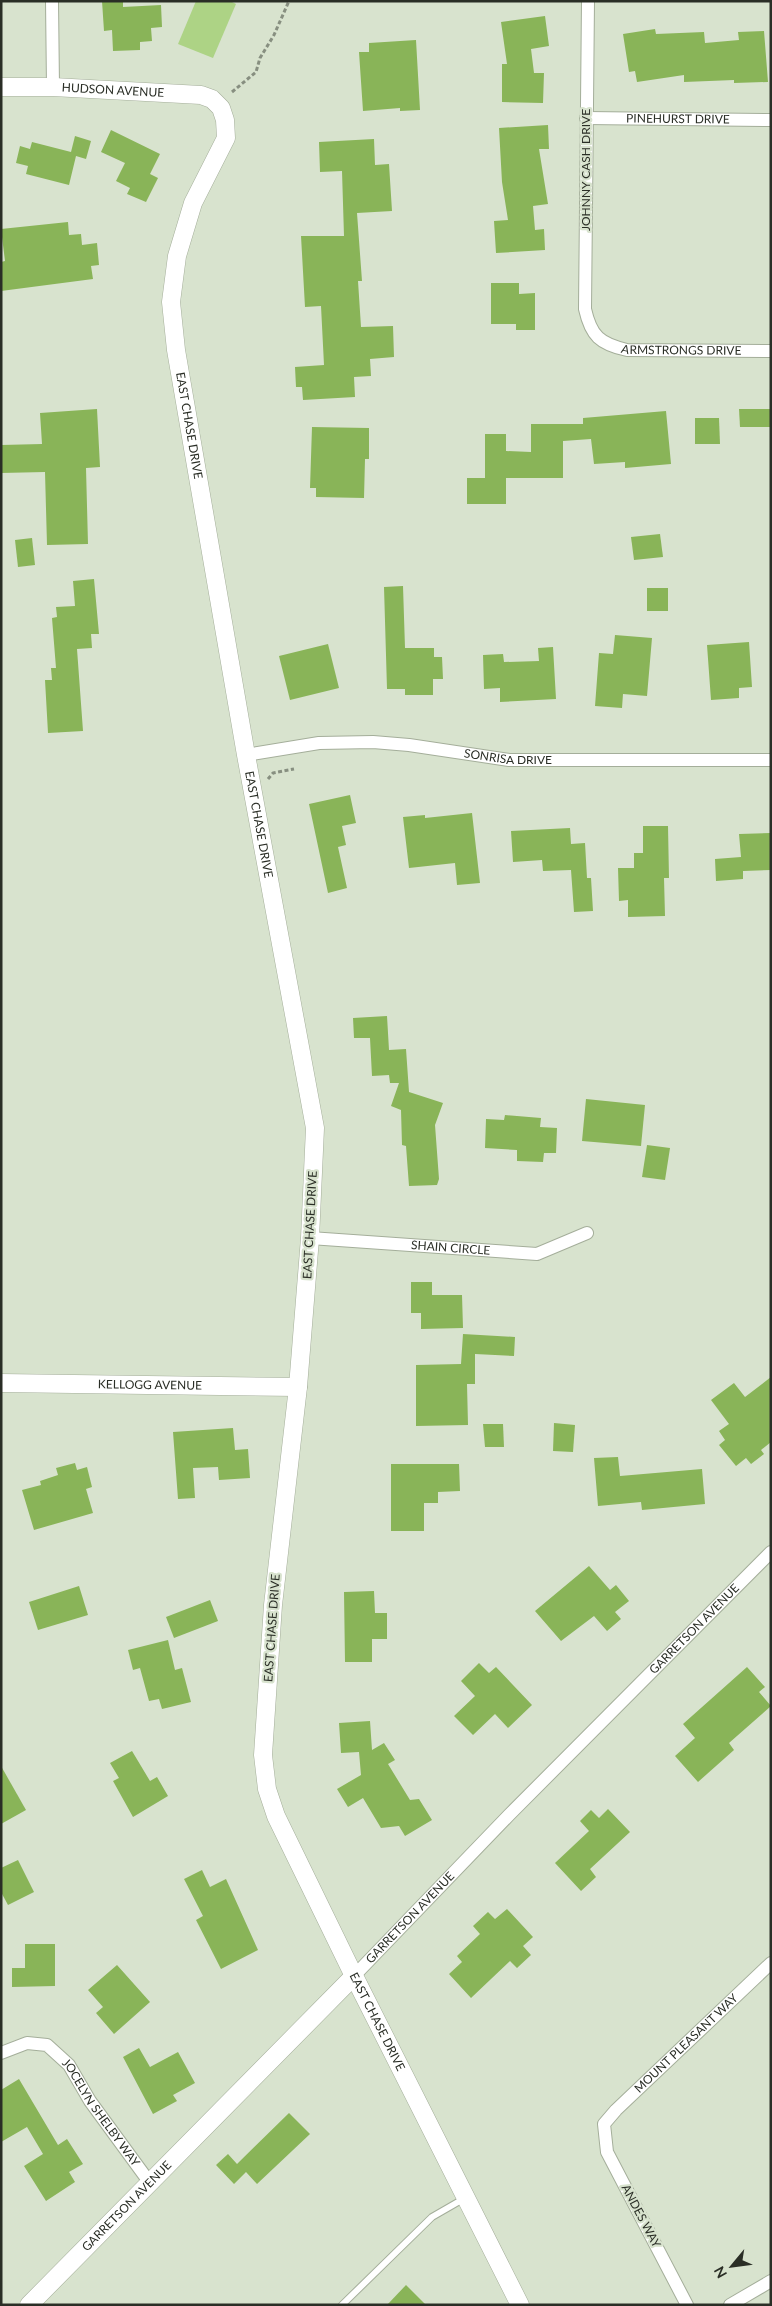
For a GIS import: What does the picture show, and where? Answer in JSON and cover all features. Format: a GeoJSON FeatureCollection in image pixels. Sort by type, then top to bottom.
{"type":"FeatureCollection","features":[{"type":"Feature","properties":{"kind":"street"},"geometry":{"type":"LineString","coordinates":[[52,1],[53,87]]}},
{"type":"Feature","properties":{"kind":"street","name":"JOHNNY CASH DRIVE"},"geometry":{"type":"LineString","coordinates":[[588,1],[585,309],[588,323],[596,337]]}},
{"type":"Feature","properties":{"kind":"street","name":"HUDSON AVENUE"},"geometry":{"type":"LineString","coordinates":[[1,87],[53,87],[201,95],[212,99],[221,108]]}},
{"type":"Feature","properties":{"kind":"street","name":"EAST CHASE DRIVE"},"geometry":{"type":"LineString","coordinates":[[221,108],[225,120],[226,138],[193,203],[177,256],[170,302],[182,394],[315,1128],[310,1238],[298,1387],[273,1605],[263,1760],[267,1789],[276,1816],[354,1976],[520,2305]]}},
{"type":"Feature","properties":{"kind":"street","name":"PINEHURST DRIVE"},"geometry":{"type":"LineString","coordinates":[[586,118],[771,120]]}},
{"type":"Feature","properties":{"kind":"street","name":"ARMSTRONGS DRIVE"},"geometry":{"type":"LineString","coordinates":[[596,337],[608,346],[627,350],[771,352]]}},
{"type":"Feature","properties":{"kind":"street","name":"SONRISA DRIVE"},"geometry":{"type":"LineString","coordinates":[[246,755],[319,743],[373,742],[509,760],[771,760]]}},
{"type":"Feature","properties":{"kind":"street","name":"SHAIN CIRCLE"},"geometry":{"type":"LineString","coordinates":[[310,1238],[537,1254],[587,1233]]}},
{"type":"Feature","properties":{"kind":"street","name":"KELLOGG AVENUE"},"geometry":{"type":"LineString","coordinates":[[1,1384],[298,1387]]}},
{"type":"Feature","properties":{"kind":"street","name":"GARRETSON AVENUE"},"geometry":{"type":"LineString","coordinates":[[29,2305],[354,1976],[509,1815],[771,1552]]}},
{"type":"Feature","properties":{"kind":"street","name":"MOUNT PLEASANT WAY"},"geometry":{"type":"LineString","coordinates":[[604,2124],[616,2110],[771,1963]]}},
{"type":"Feature","properties":{"kind":"street","name":"JOCELYN SHELBY WAY"},"geometry":{"type":"LineString","coordinates":[[1,2053],[27,2043],[47,2045],[69,2065],[90,2101],[150,2184]]}},
{"type":"Feature","properties":{"kind":"street","name":"ANDES WAY"},"geometry":{"type":"LineString","coordinates":[[604,2124],[608,2152],[688,2305]]}},
{"type":"Feature","properties":{"kind":"street"},"geometry":{"type":"LineString","coordinates":[[730,2305],[771,2281]]}},
{"type":"Feature","properties":{"kind":"lane"},"geometry":{"type":"LineString","coordinates":[[342,2305],[432,2217],[466,2198]]}},
{"type":"Feature","properties":{"kind":"path"},"geometry":{"type":"LineString","coordinates":[[232,92],[256,72],[260,58],[274,35],[289,1]]}},
{"type":"Feature","properties":{"kind":"green space"},"geometry":{"type":"Polygon","coordinates":[[[196,1],[230,1],[236,4],[213,58],[178,44],[196,1]]]}},
{"type":"Feature","properties":{"kind":"building"},"geometry":{"type":"Polygon","coordinates":[[[102,1],[123,1],[123,7],[161,5],[162,27],[151,28],[152,41],[140,42],[140,50],[113,51],[112,30],[104,31],[102,1]]]}},
{"type":"Feature","properties":{"kind":"building"},"geometry":{"type":"Polygon","coordinates":[[[545,16],[549,46],[531,49],[534,73],[544,73],[543,103],[502,102],[502,64],[507,64],[501,22],[545,16]]]}},
{"type":"Feature","properties":{"kind":"building"},"geometry":{"type":"Polygon","coordinates":[[[655,29],[656,34],[704,32],[705,43],[739,40],[738,32],[764,31],[768,82],[734,83],[734,80],[684,82],[684,75],[637,82],[635,71],[629,72],[623,34],[655,29]]]}},
{"type":"Feature","properties":{"kind":"building"},"geometry":{"type":"Polygon","coordinates":[[[416,40],[420,110],[400,111],[400,108],[363,111],[359,52],[369,52],[369,43],[416,40]]]}},
{"type":"Feature","properties":{"kind":"building"},"geometry":{"type":"Polygon","coordinates":[[[548,125],[549,149],[539,149],[548,204],[533,206],[535,230],[544,229],[545,250],[496,253],[494,221],[508,220],[502,182],[499,128],[548,125]]]}},
{"type":"Feature","properties":{"kind":"building"},"geometry":{"type":"Polygon","coordinates":[[[111,130],[160,154],[150,174],[158,178],[146,202],[127,194],[130,188],[116,181],[125,163],[101,152],[111,130]]]}},
{"type":"Feature","properties":{"kind":"building"},"geometry":{"type":"Polygon","coordinates":[[[75,136],[91,141],[86,159],[76,156],[69,185],[26,174],[28,166],[16,163],[20,146],[30,149],[32,142],[71,152],[75,136]]]}},
{"type":"Feature","properties":{"kind":"building"},"geometry":{"type":"Polygon","coordinates":[[[374,139],[375,165],[389,164],[392,211],[357,213],[362,281],[358,281],[361,327],[393,326],[394,357],[370,359],[371,376],[354,377],[355,397],[303,400],[302,387],[296,387],[295,367],[324,365],[321,306],[305,307],[301,236],[344,236],[342,171],[320,172],[319,142],[374,139]]]}},
{"type":"Feature","properties":{"kind":"building"},"geometry":{"type":"Polygon","coordinates":[[[68,222],[69,235],[81,234],[82,245],[97,243],[99,265],[91,266],[93,279],[1,291],[1,262],[5,261],[1,229],[68,222]]]}},
{"type":"Feature","properties":{"kind":"building"},"geometry":{"type":"Polygon","coordinates":[[[491,283],[519,283],[519,294],[535,293],[535,330],[516,330],[516,324],[491,324],[491,283]]]}},
{"type":"Feature","properties":{"kind":"building"},"geometry":{"type":"Polygon","coordinates":[[[97,409],[100,467],[86,468],[88,544],[47,545],[45,472],[1,473],[1,445],[42,444],[40,413],[97,409]]]}},
{"type":"Feature","properties":{"kind":"building"},"geometry":{"type":"Polygon","coordinates":[[[739,409],[771,409],[771,427],[740,427],[739,409]]]}},
{"type":"Feature","properties":{"kind":"building"},"geometry":{"type":"Polygon","coordinates":[[[666,411],[671,464],[625,468],[625,462],[594,464],[591,439],[563,441],[563,478],[506,478],[506,504],[467,504],[467,478],[485,478],[485,434],[506,434],[506,451],[531,452],[531,424],[583,424],[583,418],[666,411]]]}},
{"type":"Feature","properties":{"kind":"building"},"geometry":{"type":"Polygon","coordinates":[[[695,418],[719,418],[720,444],[695,444],[695,418]]]}},
{"type":"Feature","properties":{"kind":"building"},"geometry":{"type":"Polygon","coordinates":[[[312,427],[369,428],[369,459],[365,459],[364,498],[316,497],[316,488],[310,488],[312,427]]]}},
{"type":"Feature","properties":{"kind":"building"},"geometry":{"type":"Polygon","coordinates":[[[660,534],[663,557],[634,560],[631,537],[660,534]]]}},
{"type":"Feature","properties":{"kind":"building"},"geometry":{"type":"Polygon","coordinates":[[[32,538],[35,565],[18,567],[15,540],[32,538]]]}},
{"type":"Feature","properties":{"kind":"building"},"geometry":{"type":"Polygon","coordinates":[[[94,579],[99,634],[91,634],[92,648],[77,649],[83,731],[48,733],[45,680],[52,680],[51,668],[56,668],[52,618],[57,617],[56,607],[75,606],[73,581],[94,579]]]}},
{"type":"Feature","properties":{"kind":"building"},"geometry":{"type":"Polygon","coordinates":[[[403,586],[405,648],[434,648],[434,657],[442,657],[443,679],[433,679],[433,695],[405,695],[405,689],[387,689],[384,587],[403,586]]]}},
{"type":"Feature","properties":{"kind":"building"},"geometry":{"type":"Polygon","coordinates":[[[647,588],[668,588],[668,611],[647,611],[647,588]]]}},
{"type":"Feature","properties":{"kind":"building"},"geometry":{"type":"Polygon","coordinates":[[[615,635],[652,638],[647,696],[623,694],[622,708],[595,706],[599,653],[613,654],[615,635]]]}},
{"type":"Feature","properties":{"kind":"building"},"geometry":{"type":"Polygon","coordinates":[[[749,642],[752,687],[739,688],[739,698],[711,700],[707,645],[749,642]]]}},
{"type":"Feature","properties":{"kind":"building"},"geometry":{"type":"Polygon","coordinates":[[[328,644],[339,688],[290,700],[279,656],[328,644]]]}},
{"type":"Feature","properties":{"kind":"building"},"geometry":{"type":"Polygon","coordinates":[[[553,647],[556,699],[500,702],[500,688],[484,689],[483,655],[503,654],[504,662],[539,661],[538,648],[553,647]]]}},
{"type":"Feature","properties":{"kind":"building"},"geometry":{"type":"Polygon","coordinates":[[[350,795],[356,823],[342,826],[346,845],[338,847],[347,888],[328,893],[309,804],[350,795]]]}},
{"type":"Feature","properties":{"kind":"building"},"geometry":{"type":"Polygon","coordinates":[[[472,813],[480,883],[457,885],[455,863],[409,868],[403,817],[425,815],[425,818],[472,813]]]}},
{"type":"Feature","properties":{"kind":"building"},"geometry":{"type":"Polygon","coordinates":[[[643,826],[668,826],[669,878],[664,878],[665,916],[628,917],[628,900],[619,901],[618,868],[634,868],[634,853],[643,853],[643,826]]]}},
{"type":"Feature","properties":{"kind":"building"},"geometry":{"type":"Polygon","coordinates":[[[570,828],[571,844],[585,843],[587,878],[591,878],[593,911],[574,912],[571,870],[543,871],[542,860],[513,862],[511,831],[570,828]]]}},
{"type":"Feature","properties":{"kind":"building"},"geometry":{"type":"Polygon","coordinates":[[[771,833],[771,870],[743,871],[743,879],[716,881],[715,859],[741,857],[739,834],[771,833]]]}},
{"type":"Feature","properties":{"kind":"building"},"geometry":{"type":"Polygon","coordinates":[[[387,1016],[389,1050],[406,1049],[409,1092],[443,1103],[435,1125],[439,1179],[437,1185],[409,1186],[406,1146],[402,1145],[401,1110],[391,1106],[399,1083],[390,1083],[389,1075],[372,1076],[370,1038],[354,1038],[353,1018],[387,1016]]]}},
{"type":"Feature","properties":{"kind":"building"},"geometry":{"type":"Polygon","coordinates":[[[586,1099],[645,1105],[641,1146],[582,1141],[586,1099]]]}},
{"type":"Feature","properties":{"kind":"building"},"geometry":{"type":"Polygon","coordinates":[[[505,1115],[541,1118],[540,1127],[557,1128],[556,1153],[544,1153],[543,1162],[517,1161],[517,1150],[485,1148],[486,1119],[504,1120],[505,1115]]]}},
{"type":"Feature","properties":{"kind":"building"},"geometry":{"type":"Polygon","coordinates":[[[647,1145],[670,1148],[665,1180],[642,1177],[647,1145]]]}},
{"type":"Feature","properties":{"kind":"building"},"geometry":{"type":"Polygon","coordinates":[[[411,1282],[432,1282],[432,1295],[462,1295],[463,1328],[421,1329],[421,1313],[411,1313],[411,1282]]]}},
{"type":"Feature","properties":{"kind":"building"},"geometry":{"type":"Polygon","coordinates":[[[463,1334],[515,1337],[514,1356],[475,1354],[475,1384],[467,1384],[468,1425],[416,1426],[416,1365],[461,1364],[463,1334]]]}},
{"type":"Feature","properties":{"kind":"building"},"geometry":{"type":"Polygon","coordinates":[[[771,1377],[771,1442],[761,1450],[764,1454],[751,1464],[746,1458],[736,1466],[719,1445],[725,1440],[719,1431],[729,1424],[711,1400],[734,1383],[745,1397],[771,1377]]]}},
{"type":"Feature","properties":{"kind":"building"},"geometry":{"type":"Polygon","coordinates":[[[554,1423],[575,1425],[573,1452],[553,1451],[554,1423]]]}},
{"type":"Feature","properties":{"kind":"building"},"geometry":{"type":"Polygon","coordinates":[[[483,1424],[503,1424],[504,1447],[485,1447],[483,1424]]]}},
{"type":"Feature","properties":{"kind":"building"},"geometry":{"type":"Polygon","coordinates":[[[233,1428],[235,1450],[248,1449],[250,1478],[219,1480],[218,1467],[193,1468],[195,1498],[178,1499],[173,1432],[233,1428]]]}},
{"type":"Feature","properties":{"kind":"building"},"geometry":{"type":"Polygon","coordinates":[[[618,1457],[620,1476],[702,1469],[705,1504],[642,1510],[641,1502],[598,1506],[594,1458],[618,1457]]]}},
{"type":"Feature","properties":{"kind":"building"},"geometry":{"type":"Polygon","coordinates":[[[75,1463],[77,1470],[87,1467],[92,1487],[86,1489],[93,1513],[34,1530],[22,1490],[41,1485],[40,1481],[58,1475],[56,1468],[75,1463]]]}},
{"type":"Feature","properties":{"kind":"building"},"geometry":{"type":"Polygon","coordinates":[[[391,1464],[459,1464],[460,1491],[438,1492],[438,1503],[424,1503],[424,1531],[391,1531],[391,1464]]]}},
{"type":"Feature","properties":{"kind":"building"},"geometry":{"type":"Polygon","coordinates":[[[589,1566],[610,1590],[616,1585],[629,1601],[615,1612],[621,1619],[607,1631],[594,1616],[561,1641],[535,1611],[589,1566]]]}},
{"type":"Feature","properties":{"kind":"building"},"geometry":{"type":"Polygon","coordinates":[[[79,1586],[88,1615],[38,1630],[29,1602],[79,1586]]]}},
{"type":"Feature","properties":{"kind":"building"},"geometry":{"type":"Polygon","coordinates":[[[374,1591],[375,1613],[387,1613],[387,1639],[372,1639],[372,1662],[345,1662],[344,1592],[374,1591]]]}},
{"type":"Feature","properties":{"kind":"building"},"geometry":{"type":"Polygon","coordinates":[[[210,1600],[218,1621],[174,1638],[166,1617],[210,1600]]]}},
{"type":"Feature","properties":{"kind":"building"},"geometry":{"type":"Polygon","coordinates":[[[168,1640],[175,1670],[182,1668],[191,1702],[162,1709],[159,1699],[149,1701],[140,1668],[133,1670],[128,1650],[168,1640]]]}},
{"type":"Feature","properties":{"kind":"building"},"geometry":{"type":"Polygon","coordinates":[[[479,1663],[489,1673],[496,1667],[532,1705],[508,1728],[495,1714],[473,1735],[454,1716],[475,1696],[461,1681],[479,1663]]]}},
{"type":"Feature","properties":{"kind":"building"},"geometry":{"type":"Polygon","coordinates":[[[747,1667],[765,1687],[759,1692],[771,1706],[729,1743],[734,1750],[698,1782],[675,1756],[695,1738],[683,1724],[747,1667]]]}},
{"type":"Feature","properties":{"kind":"building"},"geometry":{"type":"Polygon","coordinates":[[[370,1721],[372,1750],[384,1743],[395,1760],[388,1764],[410,1800],[419,1799],[432,1820],[405,1836],[399,1826],[381,1828],[363,1798],[348,1807],[337,1789],[361,1775],[359,1752],[341,1753],[339,1723],[370,1721]]]}},
{"type":"Feature","properties":{"kind":"building"},"geometry":{"type":"Polygon","coordinates":[[[132,1751],[150,1781],[157,1777],[168,1796],[133,1817],[113,1781],[119,1778],[110,1763],[132,1751]]]}},
{"type":"Feature","properties":{"kind":"building"},"geometry":{"type":"Polygon","coordinates":[[[1,1766],[26,1810],[1,1824],[1,1766]]]}},
{"type":"Feature","properties":{"kind":"building"},"geometry":{"type":"Polygon","coordinates":[[[608,1809],[630,1832],[590,1869],[596,1877],[581,1891],[555,1863],[589,1831],[580,1821],[591,1810],[599,1818],[608,1809]]]}},
{"type":"Feature","properties":{"kind":"building"},"geometry":{"type":"Polygon","coordinates":[[[18,1860],[34,1892],[8,1905],[1,1892],[1,1868],[18,1860]]]}},
{"type":"Feature","properties":{"kind":"building"},"geometry":{"type":"Polygon","coordinates":[[[202,1870],[210,1887],[226,1879],[258,1950],[221,1969],[196,1920],[203,1916],[184,1879],[202,1870]]]}},
{"type":"Feature","properties":{"kind":"building"},"geometry":{"type":"Polygon","coordinates":[[[507,1909],[533,1937],[523,1946],[531,1955],[517,1968],[510,1961],[471,1998],[449,1974],[462,1962],[457,1956],[480,1934],[473,1926],[488,1912],[495,1919],[507,1909]]]}},
{"type":"Feature","properties":{"kind":"building"},"geometry":{"type":"Polygon","coordinates":[[[25,1944],[55,1944],[55,1986],[12,1987],[12,1968],[25,1968],[25,1944]]]}},
{"type":"Feature","properties":{"kind":"building"},"geometry":{"type":"Polygon","coordinates":[[[117,1965],[150,2002],[114,2034],[96,2013],[103,2007],[88,1990],[117,1965]]]}},
{"type":"Feature","properties":{"kind":"building"},"geometry":{"type":"Polygon","coordinates":[[[139,2048],[150,2067],[178,2052],[195,2083],[173,2095],[177,2101],[153,2114],[123,2057],[139,2048]]]}},
{"type":"Feature","properties":{"kind":"building"},"geometry":{"type":"Polygon","coordinates":[[[19,2079],[58,2145],[67,2139],[83,2164],[69,2172],[75,2182],[46,2201],[24,2166],[43,2154],[27,2127],[1,2142],[1,2090],[19,2079]]]}},
{"type":"Feature","properties":{"kind":"building"},"geometry":{"type":"Polygon","coordinates":[[[289,2113],[310,2134],[257,2184],[246,2172],[234,2184],[216,2165],[228,2154],[237,2164],[289,2113]]]}},
{"type":"Feature","properties":{"kind":"building"},"geometry":{"type":"Polygon","coordinates":[[[406,2285],[426,2305],[387,2305],[406,2285]]]}}]}
